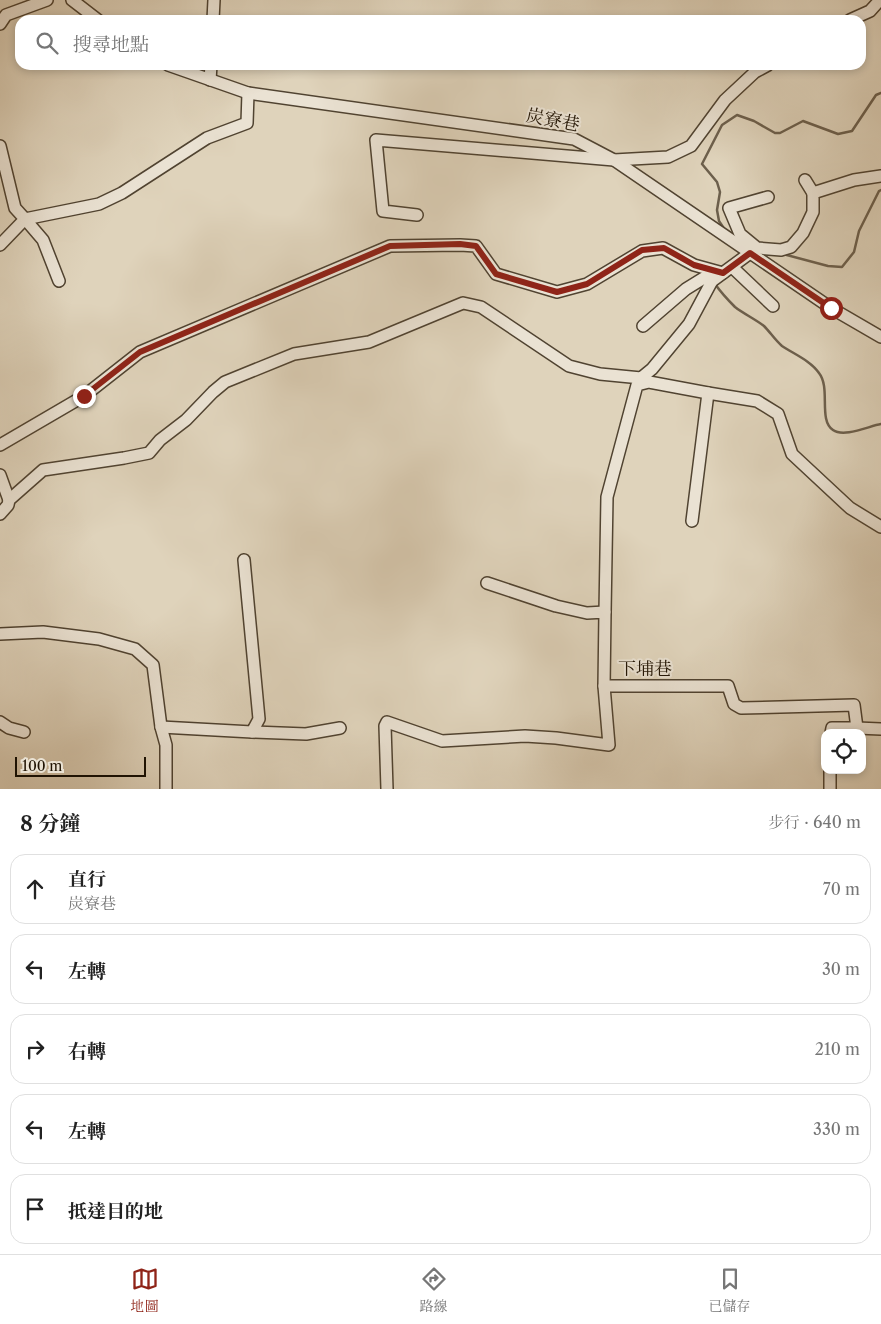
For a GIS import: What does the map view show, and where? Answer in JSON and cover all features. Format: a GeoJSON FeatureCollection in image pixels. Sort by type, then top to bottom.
{"type":"FeatureCollection","features":[{"type":"Feature","properties":{"kind":"street"},"geometry":{"type":"LineString","coordinates":[[0,24],[6,15],[47,0]]}},
{"type":"Feature","properties":{"kind":"street"},"geometry":{"type":"LineString","coordinates":[[72,0],[92,15]]}},
{"type":"Feature","properties":{"kind":"street"},"geometry":{"type":"LineString","coordinates":[[213,15],[214,0]]}},
{"type":"Feature","properties":{"kind":"street"},"geometry":{"type":"LineString","coordinates":[[861,15],[870,11],[880,0]]}},
{"type":"Feature","properties":{"kind":"street","name":"炭寮巷"},"geometry":{"type":"LineString","coordinates":[[182,70],[248,93],[574,139],[614,160],[831,308],[881,337]]}},
{"type":"Feature","properties":{"kind":"street"},"geometry":{"type":"LineString","coordinates":[[210,70],[210,80]]}},
{"type":"Feature","properties":{"kind":"street"},"geometry":{"type":"LineString","coordinates":[[417,215],[383,211],[376,140],[614,160],[668,157],[691,146],[725,100],[759,70]]}},
{"type":"Feature","properties":{"kind":"street"},"geometry":{"type":"LineString","coordinates":[[0,246],[25,219],[99,204],[122,193],[206,138],[247,124],[248,93]]}},
{"type":"Feature","properties":{"kind":"street"},"geometry":{"type":"LineString","coordinates":[[0,146],[15,208],[44,240],[59,281]]}},
{"type":"Feature","properties":{"kind":"street"},"geometry":{"type":"LineString","coordinates":[[813,193],[854,180],[881,176]]}},
{"type":"Feature","properties":{"kind":"street"},"geometry":{"type":"LineString","coordinates":[[768,197],[729,208],[740,234],[756,248],[781,250],[791,246],[803,233],[812,212],[813,193],[805,180]]}},
{"type":"Feature","properties":{"kind":"street"},"geometry":{"type":"LineString","coordinates":[[0,446],[84,396],[140,352],[390,246],[460,244],[476,246],[496,274],[557,292],[587,284],[642,250],[664,248],[694,265],[727,270],[773,306]]}},
{"type":"Feature","properties":{"kind":"street"},"geometry":{"type":"LineString","coordinates":[[0,514],[8,505],[9,500],[43,470],[149,453],[160,440],[186,420],[225,382],[294,354],[369,342],[463,303],[481,307],[569,366],[600,374],[641,378],[652,369],[688,324],[712,280],[750,253]]}},
{"type":"Feature","properties":{"kind":"street"},"geometry":{"type":"LineString","coordinates":[[643,326],[686,288],[707,276],[712,280]]}},
{"type":"Feature","properties":{"kind":"street"},"geometry":{"type":"LineString","coordinates":[[604,686],[607,497],[636,385],[649,382],[757,401],[778,414],[792,454],[850,508],[881,527]]}},
{"type":"Feature","properties":{"kind":"street"},"geometry":{"type":"LineString","coordinates":[[692,521],[708,393]]}},
{"type":"Feature","properties":{"kind":"street"},"geometry":{"type":"LineString","coordinates":[[0,475],[9,500]]}},
{"type":"Feature","properties":{"kind":"street"},"geometry":{"type":"LineString","coordinates":[[244,560],[259,719],[252,732]]}},
{"type":"Feature","properties":{"kind":"street"},"geometry":{"type":"LineString","coordinates":[[488,583],[556,606],[587,613],[606,612]]}},
{"type":"Feature","properties":{"kind":"street"},"geometry":{"type":"LineString","coordinates":[[0,634],[43,632],[99,639],[135,649],[153,665],[166,745],[166,789]]}},
{"type":"Feature","properties":{"kind":"street","name":"下埔巷"},"geometry":{"type":"LineString","coordinates":[[387,789],[385,726],[387,722],[442,741],[524,736],[609,745],[604,686],[728,686],[734,704],[741,708],[854,704],[857,728]]}},
{"type":"Feature","properties":{"kind":"street"},"geometry":{"type":"LineString","coordinates":[[0,722],[9,728],[24,732]]}},
{"type":"Feature","properties":{"kind":"street"},"geometry":{"type":"LineString","coordinates":[[162,727],[306,734],[340,728]]}},
{"type":"Feature","properties":{"kind":"street"},"geometry":{"type":"LineString","coordinates":[[832,729],[881,729]]}},
{"type":"Feature","properties":{"kind":"street"},"geometry":{"type":"LineString","coordinates":[[830,774],[830,789]]}},
{"type":"Feature","properties":{"kind":"waterway"},"geometry":{"type":"LineString","coordinates":[[725,230],[719,221],[717,210],[720,192],[717,182],[702,164],[722,125],[737,115],[754,121],[775,133],[780,133],[803,121],[838,134],[852,131],[876,95],[881,93]]}},
{"type":"Feature","properties":{"kind":"waterway"},"geometry":{"type":"LineString","coordinates":[[783,254],[828,266],[842,267],[854,252],[859,231],[881,190]]}},
{"type":"Feature","properties":{"kind":"waterway"},"geometry":{"type":"LineString","coordinates":[[715,284],[735,307],[764,326],[782,346],[807,361],[816,369],[824,387],[826,419],[833,430],[843,433],[881,424]]}},
{"type":"Feature","properties":{"kind":"route"},"geometry":{"type":"LineString","coordinates":[[84,396],[140,352],[390,246],[460,244],[476,246],[496,274],[557,292],[587,284],[642,250],[664,248],[694,265],[723,273],[750,253],[831,308]]}}]}
